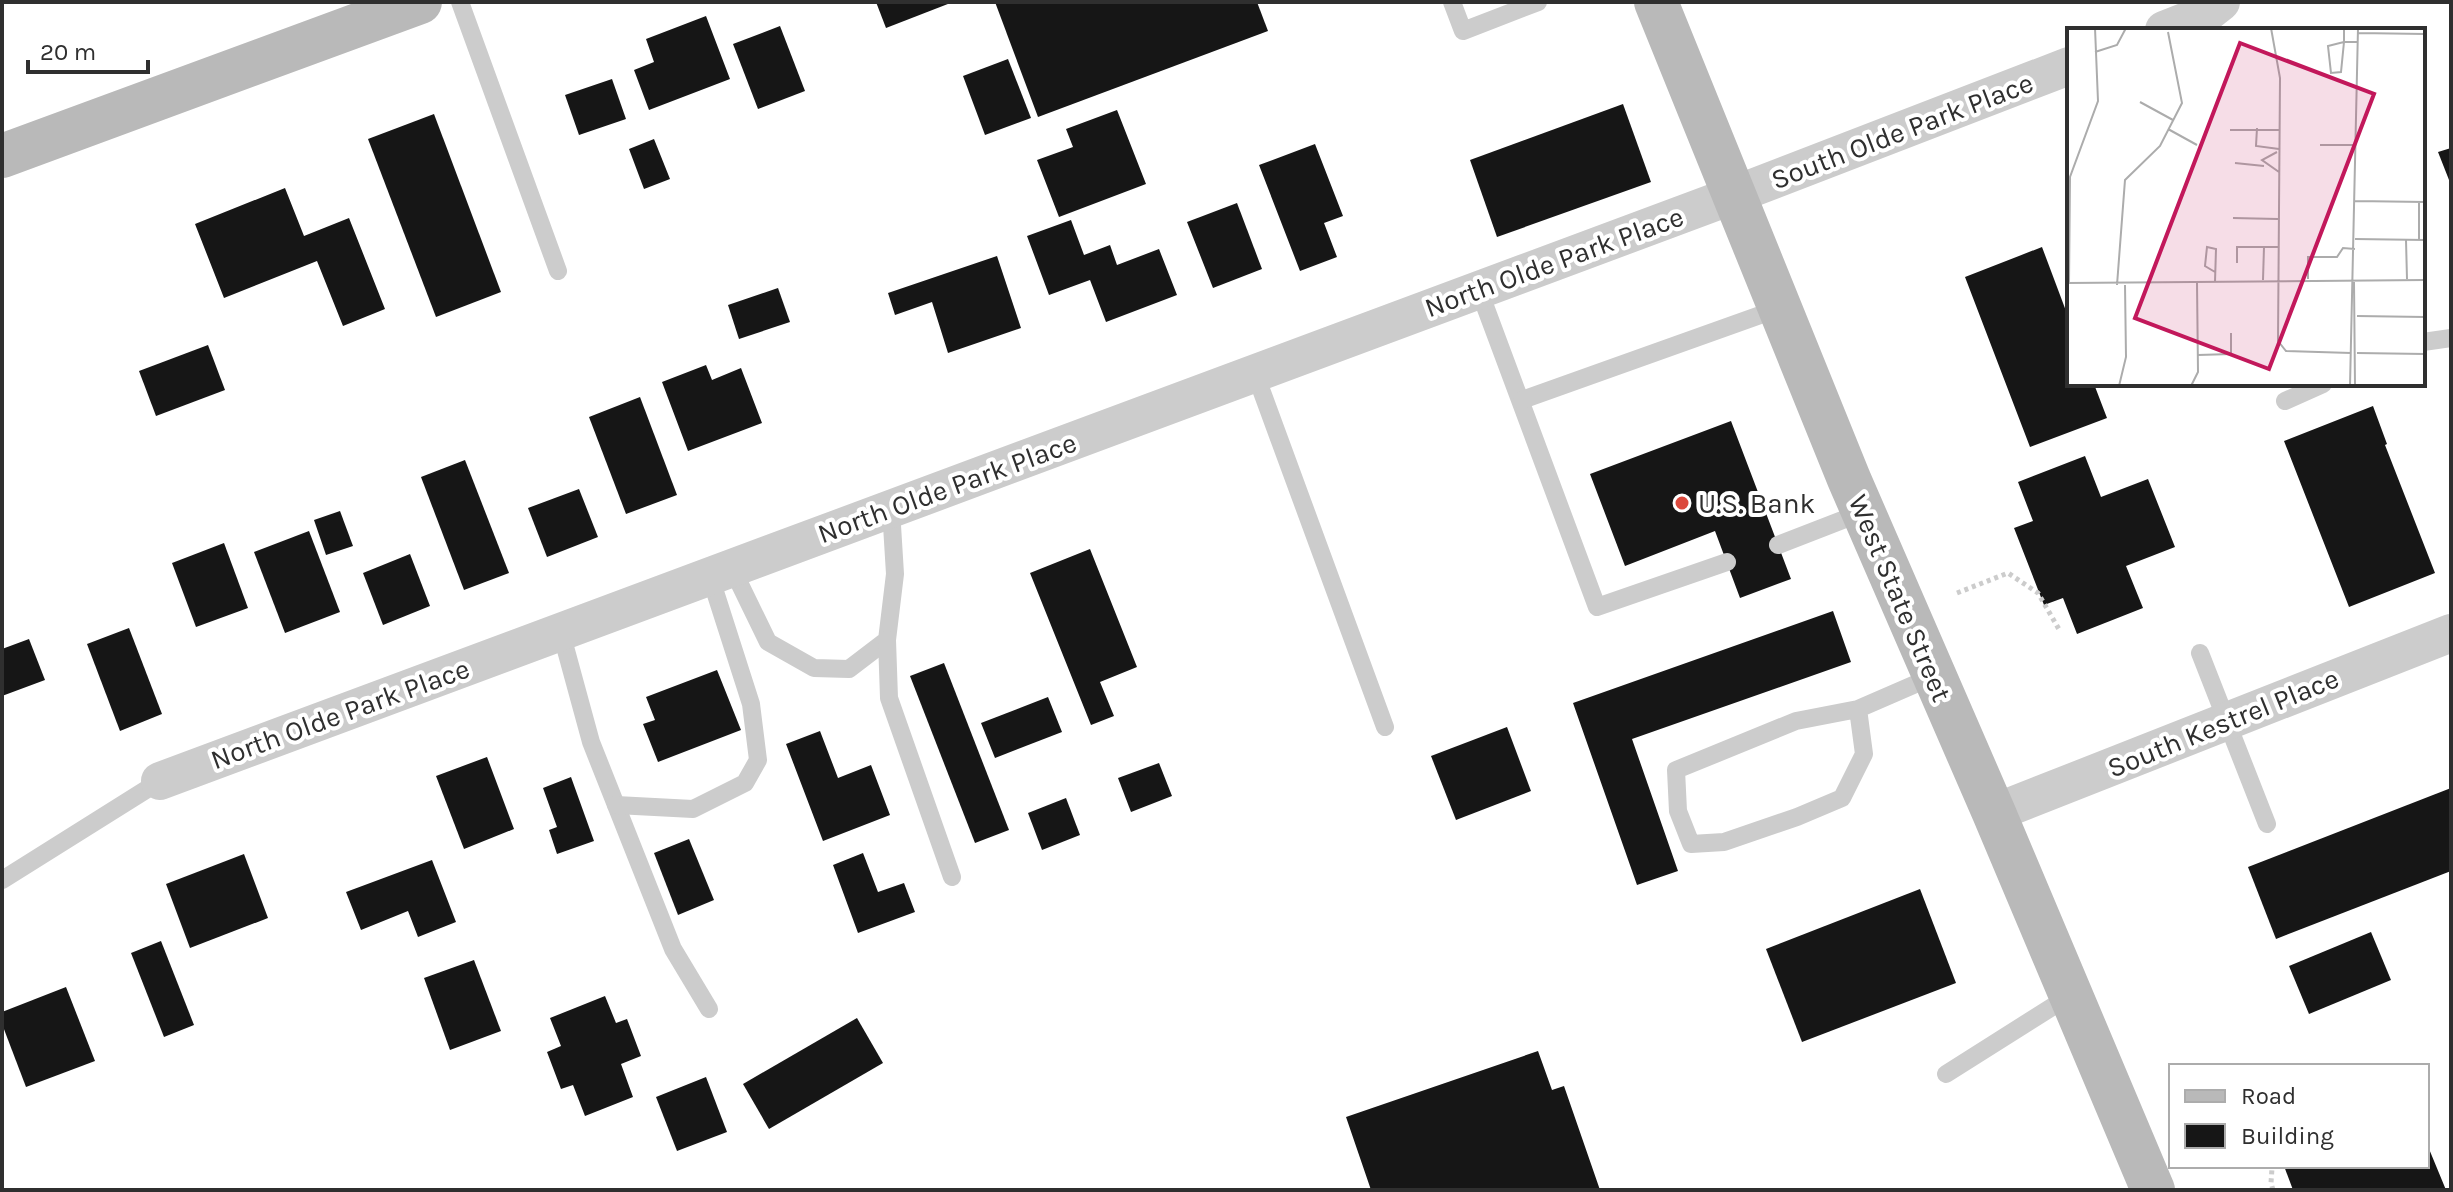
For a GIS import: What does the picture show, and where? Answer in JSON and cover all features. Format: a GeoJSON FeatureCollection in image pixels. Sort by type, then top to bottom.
{"type":"FeatureCollection","features":[{"type":"Feature","properties":{"kind":"main road"},"geometry":{"type":"LineString","coordinates":[[2,156],[420,2]]}},
{"type":"Feature","properties":{"kind":"main road","name":"West State Street"},"geometry":{"type":"LineString","coordinates":[[1656,2],[1863,512],[2153,1190]]}},
{"type":"Feature","properties":{"kind":"street"},"geometry":{"type":"LineString","coordinates":[[2169,28],[2207,13],[2221,2]]}},
{"type":"Feature","properties":{"kind":"street","name":"South Olde Park Place"},"geometry":{"type":"LineString","coordinates":[[1734,195],[2067,67]]}},
{"type":"Feature","properties":{"kind":"street","name":"North Olde Park Place"},"geometry":{"type":"LineString","coordinates":[[160,781],[1734,195]]}},
{"type":"Feature","properties":{"kind":"street","name":"South Kestrel Place"},"geometry":{"type":"LineString","coordinates":[[1994,813],[2451,633]]}},
{"type":"Feature","properties":{"kind":"lane"},"geometry":{"type":"LineString","coordinates":[[460,2],[558,271]]}},
{"type":"Feature","properties":{"kind":"lane"},"geometry":{"type":"LineString","coordinates":[[1452,2],[1463,31],[1538,2]]}},
{"type":"Feature","properties":{"kind":"lane"},"geometry":{"type":"LineString","coordinates":[[1479,290],[1597,607],[1727,562]]}},
{"type":"Feature","properties":{"kind":"lane"},"geometry":{"type":"LineString","coordinates":[[1522,400],[1780,308]]}},
{"type":"Feature","properties":{"kind":"lane"},"geometry":{"type":"LineString","coordinates":[[2425,342],[2451,338]]}},
{"type":"Feature","properties":{"kind":"lane"},"geometry":{"type":"LineString","coordinates":[[1255,373],[1385,727]]}},
{"type":"Feature","properties":{"kind":"lane"},"geometry":{"type":"LineString","coordinates":[[2285,401],[2319,386]]}},
{"type":"Feature","properties":{"kind":"lane"},"geometry":{"type":"LineString","coordinates":[[891,509],[895,574],[887,640],[889,698],[952,877]]}},
{"type":"Feature","properties":{"kind":"lane"},"geometry":{"type":"LineString","coordinates":[[1778,545],[1863,512]]}},
{"type":"Feature","properties":{"kind":"lane"},"geometry":{"type":"LineString","coordinates":[[721,572],[768,642],[814,668],[849,669],[887,640]]}},
{"type":"Feature","properties":{"kind":"lane"},"geometry":{"type":"LineString","coordinates":[[616,805],[693,809],[745,783],[758,760],[751,704],[721,572]]}},
{"type":"Feature","properties":{"kind":"lane"},"geometry":{"type":"LineString","coordinates":[[561,632],[591,742],[673,949],[709,1009]]}},
{"type":"Feature","properties":{"kind":"lane"},"geometry":{"type":"LineString","coordinates":[[2200,653],[2267,824]]}},
{"type":"Feature","properties":{"kind":"lane"},"geometry":{"type":"LineString","coordinates":[[1858,709],[1864,754],[1842,798],[1724,842],[1691,844],[1678,811],[1676,770],[1796,721],[1858,709],[1934,676]]}},
{"type":"Feature","properties":{"kind":"lane"},"geometry":{"type":"LineString","coordinates":[[2,880],[160,781]]}},
{"type":"Feature","properties":{"kind":"lane"},"geometry":{"type":"LineString","coordinates":[[1946,1074],[2071,995]]}},
{"type":"Feature","properties":{"kind":"path"},"geometry":{"type":"LineString","coordinates":[[1957,593],[2008,573],[2038,593],[2060,631]]}},
{"type":"Feature","properties":{"kind":"path"},"geometry":{"type":"LineString","coordinates":[[2272,1168],[2273,1190]]}},
{"type":"Feature","properties":{"kind":"building"},"geometry":{"type":"Polygon","coordinates":[[[876,2],[953,2],[886,28],[876,2]]]}},
{"type":"Feature","properties":{"kind":"building"},"geometry":{"type":"Polygon","coordinates":[[[995,2],[1257,2],[1268,31],[1038,117],[995,2]]]}},
{"type":"Feature","properties":{"kind":"building"},"geometry":{"type":"Polygon","coordinates":[[[706,16],[730,79],[649,110],[634,70],[654,62],[646,39],[706,16]]]}},
{"type":"Feature","properties":{"kind":"building"},"geometry":{"type":"Polygon","coordinates":[[[780,26],[805,91],[758,109],[733,44],[780,26]]]}},
{"type":"Feature","properties":{"kind":"building"},"geometry":{"type":"Polygon","coordinates":[[[1008,59],[1031,118],[985,135],[963,76],[1008,59]]]}},
{"type":"Feature","properties":{"kind":"building"},"geometry":{"type":"Polygon","coordinates":[[[612,79],[626,119],[579,135],[565,95],[612,79]]]}},
{"type":"Feature","properties":{"kind":"building"},"geometry":{"type":"Polygon","coordinates":[[[1623,104],[1651,182],[1497,237],[1470,160],[1623,104]]]}},
{"type":"Feature","properties":{"kind":"building"},"geometry":{"type":"Polygon","coordinates":[[[1117,110],[1146,184],[1059,217],[1037,160],[1073,147],[1066,129],[1117,110]]]}},
{"type":"Feature","properties":{"kind":"building"},"geometry":{"type":"Polygon","coordinates":[[[434,114],[501,292],[436,317],[368,139],[434,114]]]}},
{"type":"Feature","properties":{"kind":"building"},"geometry":{"type":"Polygon","coordinates":[[[654,139],[670,179],[644,189],[629,149],[654,139]]]}},
{"type":"Feature","properties":{"kind":"building"},"geometry":{"type":"Polygon","coordinates":[[[1315,144],[1343,216],[1324,223],[1337,257],[1300,271],[1259,165],[1315,144]]]}},
{"type":"Feature","properties":{"kind":"building"},"geometry":{"type":"Polygon","coordinates":[[[2451,148],[2451,185],[2438,152],[2451,148]]]}},
{"type":"Feature","properties":{"kind":"building"},"geometry":{"type":"Polygon","coordinates":[[[285,188],[304,236],[349,218],[385,309],[343,326],[317,261],[224,298],[195,224],[285,188]]]}},
{"type":"Feature","properties":{"kind":"building"},"geometry":{"type":"Polygon","coordinates":[[[1237,203],[1262,269],[1213,288],[1187,222],[1237,203]]]}},
{"type":"Feature","properties":{"kind":"building"},"geometry":{"type":"Polygon","coordinates":[[[1071,220],[1084,255],[1110,245],[1117,265],[1159,249],[1177,295],[1106,322],[1090,280],[1049,295],[1027,236],[1071,220]]]}},
{"type":"Feature","properties":{"kind":"building"},"geometry":{"type":"Polygon","coordinates":[[[2042,247],[2067,314],[2067,386],[2095,386],[2107,418],[2030,447],[1965,277],[2042,247]]]}},
{"type":"Feature","properties":{"kind":"building"},"geometry":{"type":"Polygon","coordinates":[[[997,256],[1021,328],[948,353],[932,302],[895,315],[888,293],[997,256]]]}},
{"type":"Feature","properties":{"kind":"building"},"geometry":{"type":"Polygon","coordinates":[[[778,288],[790,322],[739,339],[728,305],[778,288]]]}},
{"type":"Feature","properties":{"kind":"building"},"geometry":{"type":"Polygon","coordinates":[[[208,345],[225,390],[156,416],[139,371],[208,345]]]}},
{"type":"Feature","properties":{"kind":"building"},"geometry":{"type":"Polygon","coordinates":[[[706,365],[712,380],[741,368],[762,423],[688,451],[662,382],[706,365]]]}},
{"type":"Feature","properties":{"kind":"building"},"geometry":{"type":"Polygon","coordinates":[[[640,397],[677,495],[626,514],[589,417],[640,397]]]}},
{"type":"Feature","properties":{"kind":"building"},"geometry":{"type":"Polygon","coordinates":[[[2373,406],[2435,573],[2349,607],[2284,441],[2373,406]]]}},
{"type":"Feature","properties":{"kind":"building","name":"U.S. Bank"},"geometry":{"type":"Polygon","coordinates":[[[1731,421],[1791,579],[1740,598],[1715,531],[1625,566],[1590,474],[1731,421]]]}},
{"type":"Feature","properties":{"kind":"building"},"geometry":{"type":"Polygon","coordinates":[[[2085,456],[2101,497],[2148,479],[2175,547],[2126,566],[2143,608],[2077,634],[2063,598],[2044,605],[2014,528],[2033,521],[2018,482],[2085,456]]]}},
{"type":"Feature","properties":{"kind":"building"},"geometry":{"type":"Polygon","coordinates":[[[465,460],[509,573],[464,590],[421,477],[465,460]]]}},
{"type":"Feature","properties":{"kind":"building"},"geometry":{"type":"Polygon","coordinates":[[[579,489],[598,537],[547,557],[528,508],[579,489]]]}},
{"type":"Feature","properties":{"kind":"building"},"geometry":{"type":"Polygon","coordinates":[[[340,511],[353,546],[326,555],[314,520],[340,511]]]}},
{"type":"Feature","properties":{"kind":"building"},"geometry":{"type":"Polygon","coordinates":[[[309,531],[340,612],[285,633],[254,552],[309,531]]]}},
{"type":"Feature","properties":{"kind":"building"},"geometry":{"type":"Polygon","coordinates":[[[224,543],[248,608],[196,627],[172,563],[224,543]]]}},
{"type":"Feature","properties":{"kind":"building"},"geometry":{"type":"Polygon","coordinates":[[[1090,549],[1137,667],[1100,682],[1114,716],[1091,725],[1030,573],[1090,549]]]}},
{"type":"Feature","properties":{"kind":"building"},"geometry":{"type":"Polygon","coordinates":[[[410,554],[430,606],[383,625],[363,573],[410,554]]]}},
{"type":"Feature","properties":{"kind":"building"},"geometry":{"type":"Polygon","coordinates":[[[1833,611],[1851,662],[1632,739],[1678,871],[1637,885],[1573,703],[1833,611]]]}},
{"type":"Feature","properties":{"kind":"building"},"geometry":{"type":"Polygon","coordinates":[[[129,628],[162,714],[120,731],[87,644],[129,628]]]}},
{"type":"Feature","properties":{"kind":"building"},"geometry":{"type":"Polygon","coordinates":[[[29,639],[45,680],[2,696],[2,649],[29,639]]]}},
{"type":"Feature","properties":{"kind":"building"},"geometry":{"type":"Polygon","coordinates":[[[944,663],[1009,830],[975,843],[910,676],[944,663]]]}},
{"type":"Feature","properties":{"kind":"building"},"geometry":{"type":"Polygon","coordinates":[[[717,670],[741,730],[658,762],[643,724],[655,720],[646,697],[717,670]]]}},
{"type":"Feature","properties":{"kind":"building"},"geometry":{"type":"Polygon","coordinates":[[[1048,697],[1062,732],[995,758],[981,723],[1048,697]]]}},
{"type":"Feature","properties":{"kind":"building"},"geometry":{"type":"Polygon","coordinates":[[[1507,727],[1531,791],[1456,820],[1431,756],[1507,727]]]}},
{"type":"Feature","properties":{"kind":"building"},"geometry":{"type":"Polygon","coordinates":[[[820,731],[838,778],[871,765],[890,815],[823,841],[786,744],[820,731]]]}},
{"type":"Feature","properties":{"kind":"building"},"geometry":{"type":"Polygon","coordinates":[[[487,757],[514,829],[464,849],[436,776],[487,757]]]}},
{"type":"Feature","properties":{"kind":"building"},"geometry":{"type":"Polygon","coordinates":[[[1159,763],[1172,796],[1131,812],[1118,778],[1159,763]]]}},
{"type":"Feature","properties":{"kind":"building"},"geometry":{"type":"Polygon","coordinates":[[[571,777],[594,841],[557,854],[549,830],[557,827],[543,788],[571,777]]]}},
{"type":"Feature","properties":{"kind":"building"},"geometry":{"type":"Polygon","coordinates":[[[2451,788],[2451,871],[2276,939],[2248,867],[2451,788]]]}},
{"type":"Feature","properties":{"kind":"building"},"geometry":{"type":"Polygon","coordinates":[[[1066,798],[1080,835],[1042,850],[1028,813],[1066,798]]]}},
{"type":"Feature","properties":{"kind":"building"},"geometry":{"type":"Polygon","coordinates":[[[689,839],[714,900],[678,915],[654,853],[689,839]]]}},
{"type":"Feature","properties":{"kind":"building"},"geometry":{"type":"Polygon","coordinates":[[[863,853],[878,892],[904,883],[915,912],[858,933],[833,865],[863,853]]]}},
{"type":"Feature","properties":{"kind":"building"},"geometry":{"type":"Polygon","coordinates":[[[244,854],[268,918],[190,948],[166,884],[244,854]]]}},
{"type":"Feature","properties":{"kind":"building"},"geometry":{"type":"Polygon","coordinates":[[[432,860],[456,922],[418,937],[408,911],[361,930],[346,892],[432,860]]]}},
{"type":"Feature","properties":{"kind":"building"},"geometry":{"type":"Polygon","coordinates":[[[1920,889],[1956,983],[1802,1042],[1766,949],[1920,889]]]}},
{"type":"Feature","properties":{"kind":"building"},"geometry":{"type":"Polygon","coordinates":[[[2371,932],[2391,980],[2309,1014],[2289,966],[2371,932]]]}},
{"type":"Feature","properties":{"kind":"building"},"geometry":{"type":"Polygon","coordinates":[[[161,941],[194,1025],[164,1037],[131,953],[161,941]]]}},
{"type":"Feature","properties":{"kind":"building"},"geometry":{"type":"Polygon","coordinates":[[[474,960],[501,1031],[450,1050],[424,978],[474,960]]]}},
{"type":"Feature","properties":{"kind":"building"},"geometry":{"type":"Polygon","coordinates":[[[66,987],[95,1061],[26,1087],[2,1024],[2,1012],[66,987]]]}},
{"type":"Feature","properties":{"kind":"building"},"geometry":{"type":"Polygon","coordinates":[[[605,996],[616,1023],[627,1019],[641,1056],[621,1064],[633,1097],[585,1116],[573,1085],[561,1089],[547,1052],[561,1046],[550,1018],[605,996]]]}},
{"type":"Feature","properties":{"kind":"building"},"geometry":{"type":"Polygon","coordinates":[[[857,1018],[883,1063],[769,1129],[743,1084],[857,1018]]]}},
{"type":"Feature","properties":{"kind":"building"},"geometry":{"type":"Polygon","coordinates":[[[1538,1051],[1552,1090],[1564,1086],[1600,1190],[1371,1190],[1346,1117],[1538,1051]]]}},
{"type":"Feature","properties":{"kind":"building"},"geometry":{"type":"Polygon","coordinates":[[[706,1077],[727,1132],[677,1151],[656,1097],[706,1077]]]}},
{"type":"Feature","properties":{"kind":"building"},"geometry":{"type":"Polygon","coordinates":[[[2429,1149],[2446,1190],[2293,1190],[2285,1168],[2429,1168],[2429,1149]]]}},
{"type":"Feature","properties":{"kind":"place","name":"U.S. Bank"},"geometry":{"type":"Point","coordinates":[1682,503]}}]}
